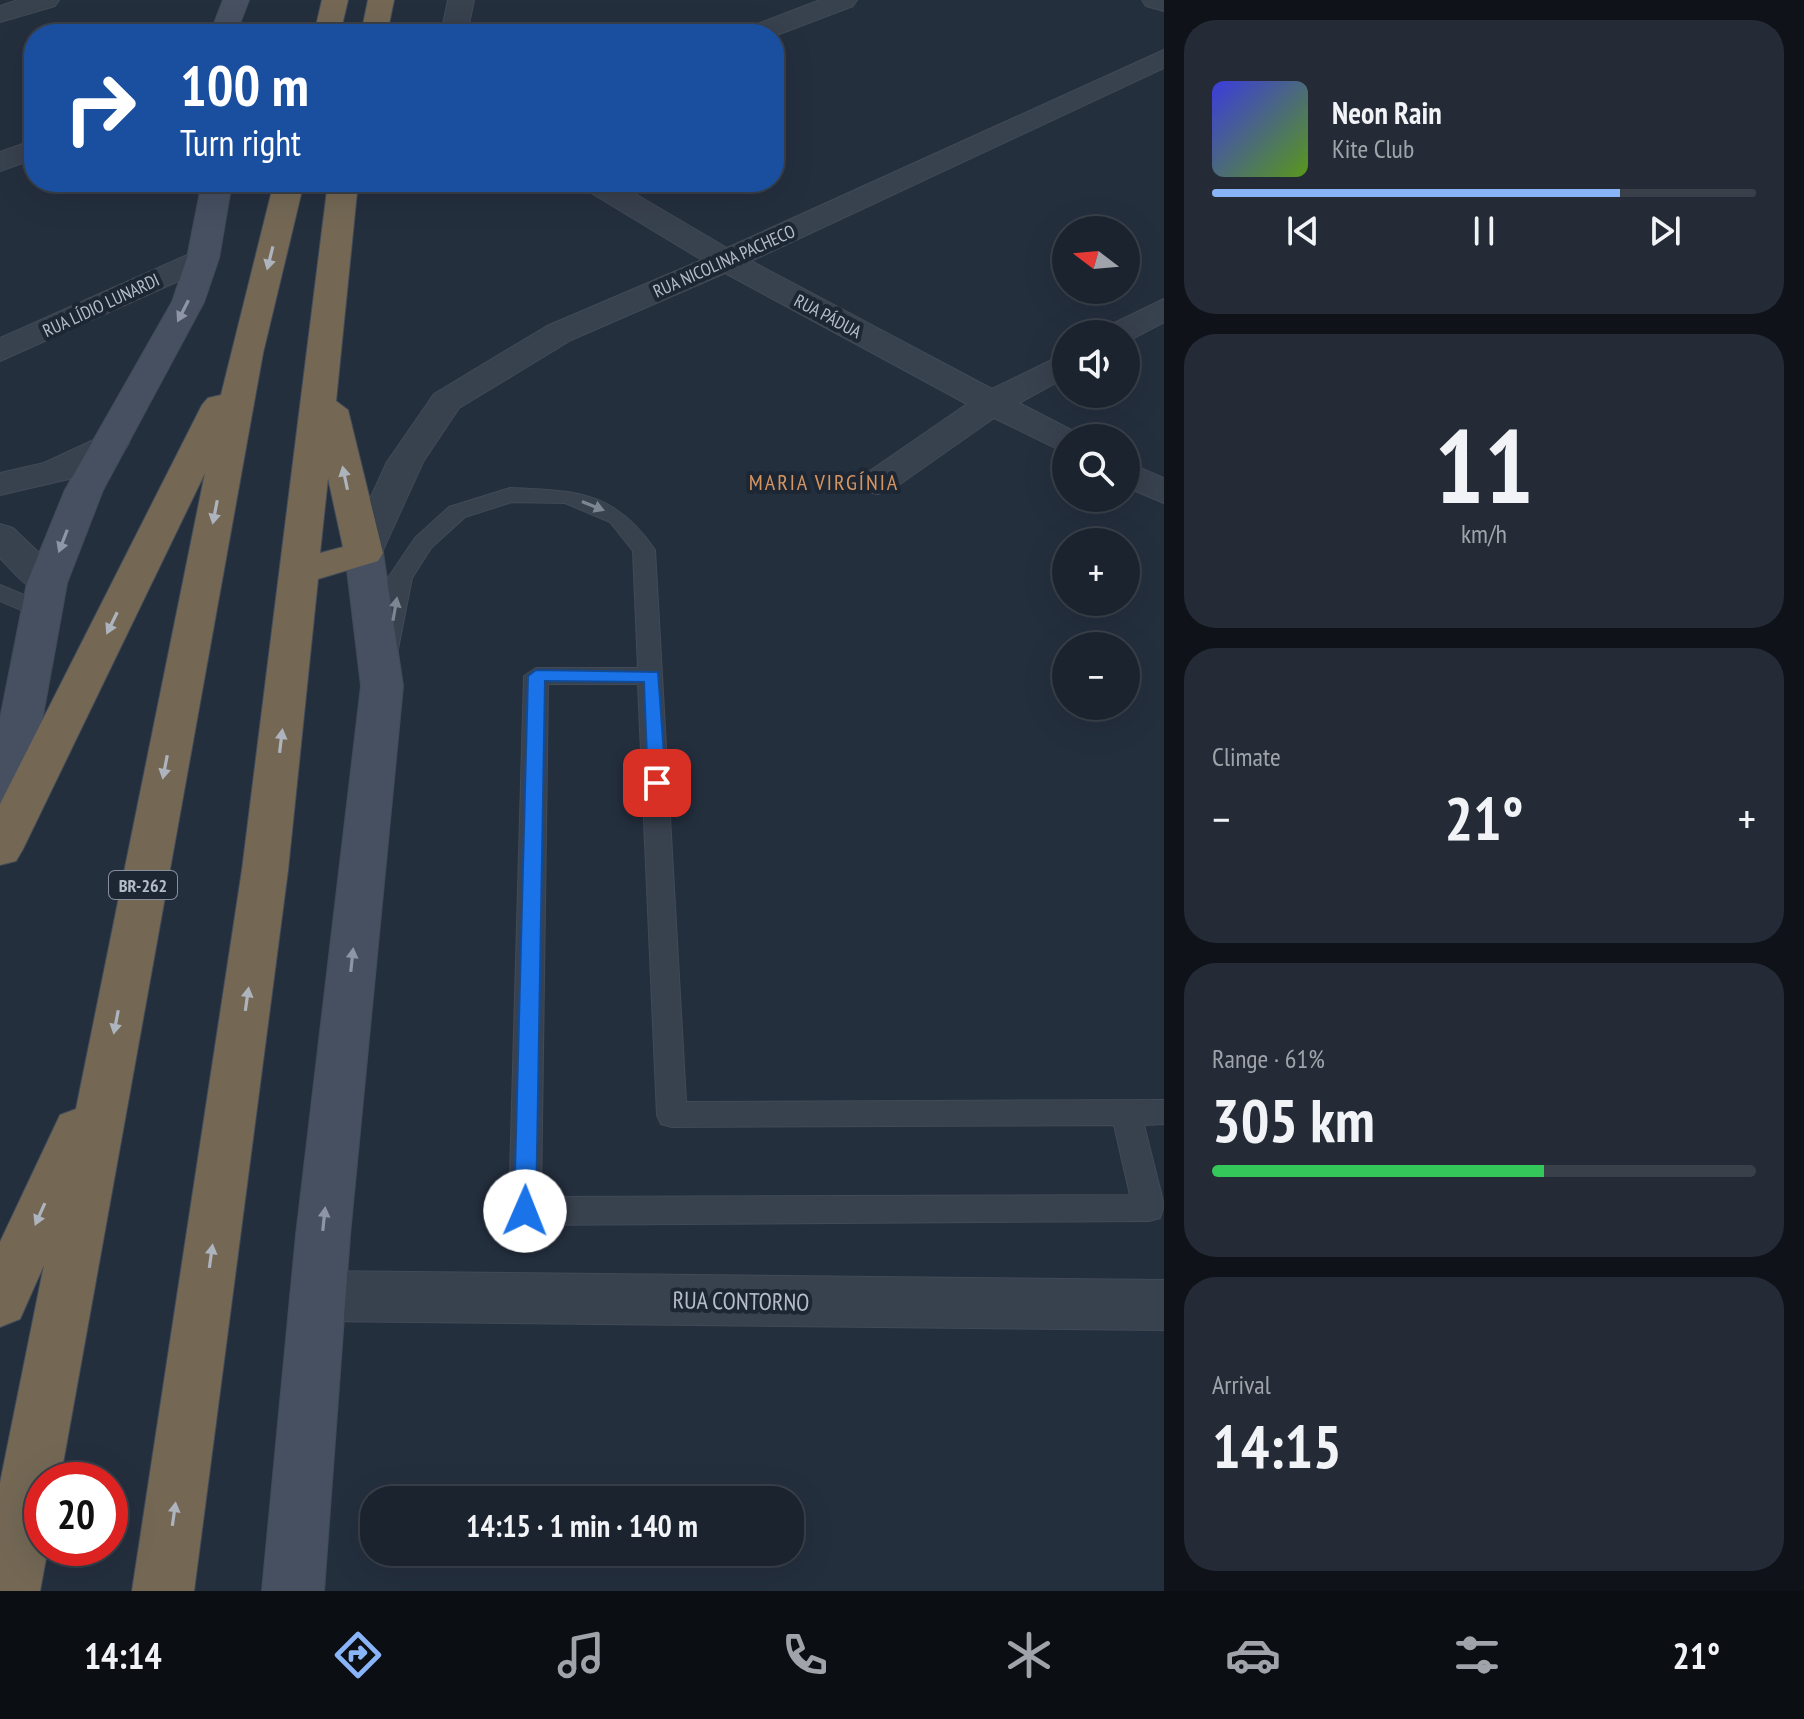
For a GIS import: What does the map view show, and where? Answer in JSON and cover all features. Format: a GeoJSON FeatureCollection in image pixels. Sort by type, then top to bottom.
{"type":"FeatureCollection","features":[{"type":"Feature","properties":{"kind":"highway"},"geometry":{"type":"LineString","coordinates":[[329,24],[335,0]]}},
{"type":"Feature","properties":{"kind":"highway"},"geometry":{"type":"LineString","coordinates":[[376,24],[381,0]]}},
{"type":"Feature","properties":{"kind":"highway","name":"BR-262"},"geometry":{"type":"LineString","coordinates":[[9,1591],[107,1066],[246,353],[286,192]]}},
{"type":"Feature","properties":{"kind":"highway"},"geometry":{"type":"LineString","coordinates":[[163,1591],[263,886],[302,571],[342,192]]}},
{"type":"Feature","properties":{"kind":"highway"},"geometry":{"type":"LineString","coordinates":[[0,849],[246,353]]}},
{"type":"Feature","properties":{"kind":"highway"},"geometry":{"type":"LineString","coordinates":[[302,571],[364,553],[322,372]]}},
{"type":"Feature","properties":{"kind":"highway"},"geometry":{"type":"LineString","coordinates":[[0,1302],[107,1066]]}},
{"type":"Feature","properties":{"kind":"main road"},"geometry":{"type":"LineString","coordinates":[[227,24],[236,0]]}},
{"type":"Feature","properties":{"kind":"main road"},"geometry":{"type":"LineString","coordinates":[[0,831],[44,597],[84,490],[188,302],[203,258],[215,192]]}},
{"type":"Feature","properties":{"kind":"main road"},"geometry":{"type":"LineString","coordinates":[[293,1591],[318,1296],[382,686],[364,553]]}},
{"type":"Feature","properties":{"kind":"street"},"geometry":{"type":"LineString","coordinates":[[0,14],[46,0]]}},
{"type":"Feature","properties":{"kind":"street"},"geometry":{"type":"LineString","coordinates":[[456,24],[461,0]]}},
{"type":"Feature","properties":{"kind":"street"},"geometry":{"type":"LineString","coordinates":[[782,24],[844,0]]}},
{"type":"Feature","properties":{"kind":"street"},"geometry":{"type":"LineString","coordinates":[[1155,0],[1164,3]]}},
{"type":"Feature","properties":{"kind":"street","name":"RUA NICOLINA PACHECO"},"geometry":{"type":"LineString","coordinates":[[364,553],[405,462],[446,401],[559,333],[726,261],[1164,58]]}},
{"type":"Feature","properties":{"kind":"street"},"geometry":{"type":"LineString","coordinates":[[0,162],[24,153]]}},
{"type":"Feature","properties":{"kind":"street","name":"RUA PÁDUA"},"geometry":{"type":"LineString","coordinates":[[611,192],[726,261],[1052,435]]}},
{"type":"Feature","properties":{"kind":"street","name":"RUA LÍDIO LUNARDI"},"geometry":{"type":"LineString","coordinates":[[0,351],[203,258]]}},
{"type":"Feature","properties":{"kind":"street"},"geometry":{"type":"LineString","coordinates":[[1140,322],[1164,309]]}},
{"type":"Feature","properties":{"kind":"street"},"geometry":{"type":"LineString","coordinates":[[877,483],[990,404],[1052,371]]}},
{"type":"Feature","properties":{"kind":"street"},"geometry":{"type":"LineString","coordinates":[[0,484],[43,476],[111,443]]}},
{"type":"Feature","properties":{"kind":"street"},"geometry":{"type":"LineString","coordinates":[[1140,480],[1164,492]]}},
{"type":"Feature","properties":{"kind":"street"},"geometry":{"type":"LineString","coordinates":[[0,536],[44,597]]}},
{"type":"Feature","properties":{"kind":"street","name":"RUA CONTORNO"},"geometry":{"type":"LineString","coordinates":[[318,1296],[1164,1305]]}},
{"type":"Feature","properties":{"kind":"lane"},"geometry":{"type":"LineString","coordinates":[[382,686],[400,578],[423,543],[457,512],[510,495],[568,497],[618,517],[644,550],[672,1115],[1164,1112]]}},
{"type":"Feature","properties":{"kind":"lane"},"geometry":{"type":"LineString","coordinates":[[0,592],[44,597]]}},
{"type":"Feature","properties":{"kind":"lane"},"geometry":{"type":"LineString","coordinates":[[652,676],[536,676],[525,1211],[1149,1208],[1126,1113]]}},
{"type":"Feature","properties":{"kind":"district","name":"MARIA VIRGÍNIA"},"geometry":{"type":"Point","coordinates":[824,482]}},
{"type":"Feature","properties":{"kind":"route"},"geometry":{"type":"LineString","coordinates":[[525,1211],[536,676],[652,676],[657,783]]}}]}
